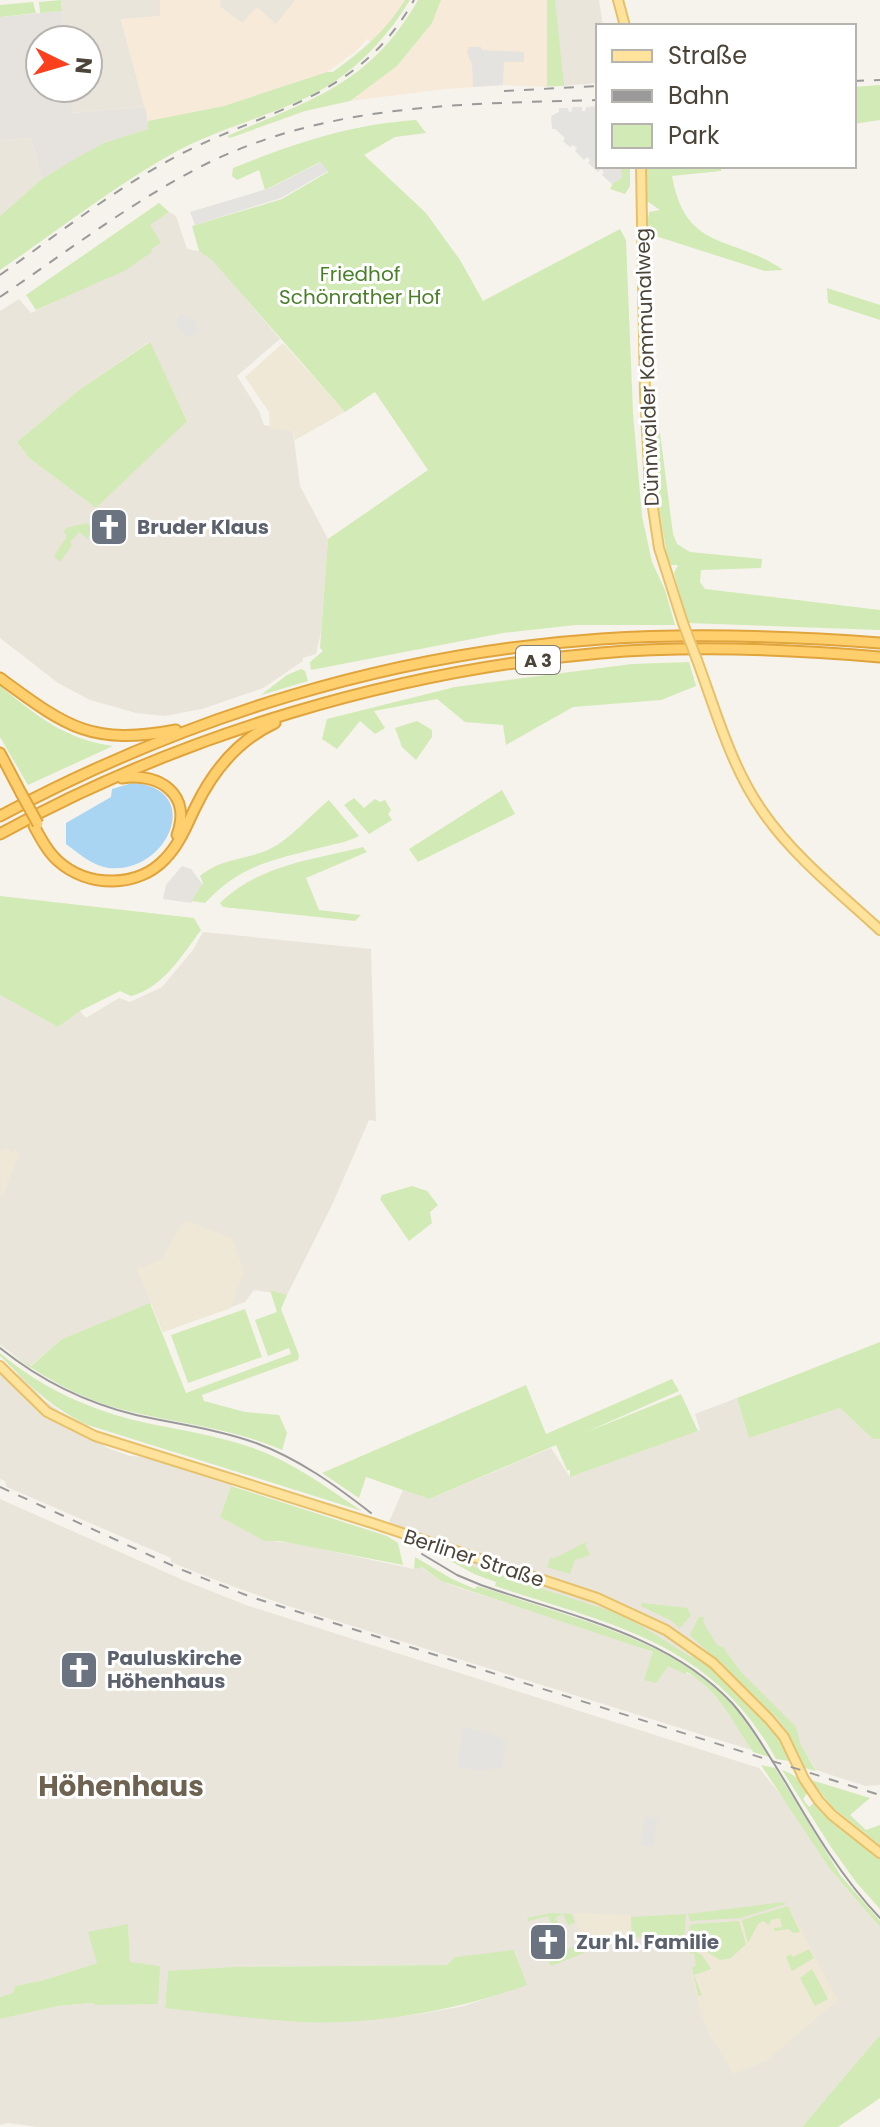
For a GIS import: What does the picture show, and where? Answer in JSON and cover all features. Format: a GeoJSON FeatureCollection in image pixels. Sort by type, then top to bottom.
{"type":"FeatureCollection","features":[{"type":"Feature","properties":{"kind":"highway","name":"A 3"},"geometry":{"type":"LineString","coordinates":[[0,816],[106,763],[195,727],[348,680],[482,653],[551,644],[672,636],[804,637],[880,643]]}},
{"type":"Feature","properties":{"kind":"highway","name":"A 3"},"geometry":{"type":"LineString","coordinates":[[0,834],[107,781],[224,733],[304,710],[484,668],[599,653],[722,648],[802,650],[880,657]]}},
{"type":"Feature","properties":{"kind":"highway"},"geometry":{"type":"LineString","coordinates":[[0,678],[64,721],[93,733],[125,738],[195,727]]}},
{"type":"Feature","properties":{"kind":"highway"},"geometry":{"type":"LineString","coordinates":[[0,753],[51,854],[77,874],[108,881],[140,876],[161,864],[173,850],[212,778],[238,747],[254,733],[304,710]]}},
{"type":"Feature","properties":{"kind":"highway"},"geometry":{"type":"LineString","coordinates":[[0,762],[20,794]]}},
{"type":"Feature","properties":{"kind":"highway"},"geometry":{"type":"LineString","coordinates":[[36,825],[59,856],[83,872],[117,878],[148,868],[169,848],[178,832],[181,816],[177,801],[162,783],[147,777],[107,781]]}},
{"type":"Feature","properties":{"kind":"main road"},"geometry":{"type":"LineString","coordinates":[[618,0],[624,24]]}},
{"type":"Feature","properties":{"kind":"main road","name":"Dünnwalder Kommunalweg"},"geometry":{"type":"LineString","coordinates":[[641,168],[645,393],[651,498],[662,559],[735,761],[763,812],[807,861],[880,930]]}},
{"type":"Feature","properties":{"kind":"main road","name":"Berliner Straße"},"geometry":{"type":"LineString","coordinates":[[0,1366],[47,1412],[95,1436],[379,1525],[597,1598],[666,1630],[713,1663],[769,1719],[784,1737],[804,1779],[819,1801],[880,1853]]}},
{"type":"Feature","properties":{"kind":"shaded area"},"geometry":{"type":"Polygon","coordinates":[[[61,0],[160,0],[160,16],[121,20],[145,107],[71,113],[70,104],[104,104],[104,24],[63,24],[61,0]]]}},
{"type":"Feature","properties":{"kind":"shaded area"},"geometry":{"type":"Polygon","coordinates":[[[160,0],[220,0],[221,8],[242,23],[257,7],[276,24],[295,0],[405,0],[387,28],[372,43],[367,39],[327,72],[224,106],[148,121],[121,19],[160,16],[160,0]]]}},
{"type":"Feature","properties":{"kind":"shaded area"},"geometry":{"type":"Polygon","coordinates":[[[220,0],[296,2],[276,24],[242,23],[220,7],[220,0]]]}},
{"type":"Feature","properties":{"kind":"shaded area"},"geometry":{"type":"Polygon","coordinates":[[[441,0],[547,0],[547,87],[503,85],[445,89],[350,101],[397,66],[432,23],[441,0]]]}},
{"type":"Feature","properties":{"kind":"shaded area"},"geometry":{"type":"Polygon","coordinates":[[[547,0],[599,0],[603,24],[596,24],[596,83],[547,87],[547,0]]]}},
{"type":"Feature","properties":{"kind":"shaded area"},"geometry":{"type":"Polygon","coordinates":[[[62,11],[63,24],[24,24],[24,104],[71,104],[72,113],[145,107],[149,129],[104,143],[42,179],[31,138],[0,140],[0,17],[62,11]]]}},
{"type":"Feature","properties":{"kind":"shaded area"},"geometry":{"type":"Polygon","coordinates":[[[469,47],[524,52],[524,62],[504,62],[503,85],[473,87],[472,64],[467,53],[469,47]]]}},
{"type":"Feature","properties":{"kind":"shaded area"},"geometry":{"type":"Polygon","coordinates":[[[596,106],[596,168],[621,168],[622,178],[612,184],[602,175],[604,172],[601,169],[598,172],[588,163],[590,160],[587,157],[584,160],[575,151],[577,148],[573,145],[570,147],[563,141],[565,138],[552,129],[551,116],[559,112],[559,108],[568,108],[569,112],[572,107],[582,107],[585,111],[586,107],[596,106]]]}},
{"type":"Feature","properties":{"kind":"shaded area"},"geometry":{"type":"Polygon","coordinates":[[[31,138],[42,179],[0,216],[0,140],[31,138]]]}},
{"type":"Feature","properties":{"kind":"shaded area"},"geometry":{"type":"Polygon","coordinates":[[[321,162],[328,171],[281,198],[195,225],[190,212],[270,188],[321,162]]]}},
{"type":"Feature","properties":{"kind":"shaded area"},"geometry":{"type":"Polygon","coordinates":[[[169,212],[176,216],[187,249],[199,251],[212,259],[280,339],[237,376],[264,425],[293,431],[300,486],[328,539],[321,632],[316,654],[303,658],[263,688],[202,709],[165,716],[136,713],[90,700],[58,683],[0,638],[0,311],[19,299],[31,313],[123,269],[151,249],[149,225],[169,212]],[[149,342],[79,390],[17,442],[29,458],[96,508],[187,420],[149,342]]]}},
{"type":"Feature","properties":{"kind":"shaded area"},"geometry":{"type":"Polygon","coordinates":[[[180,315],[191,317],[198,327],[197,333],[189,338],[186,336],[176,324],[180,315]]]}},
{"type":"Feature","properties":{"kind":"shaded area"},"geometry":{"type":"Polygon","coordinates":[[[283,343],[345,412],[295,440],[293,431],[270,428],[269,412],[245,377],[283,343]]]}},
{"type":"Feature","properties":{"kind":"shaded area"},"geometry":{"type":"Polygon","coordinates":[[[182,866],[191,869],[203,885],[191,903],[163,899],[166,885],[182,866]]]}},
{"type":"Feature","properties":{"kind":"shaded area"},"geometry":{"type":"Polygon","coordinates":[[[203,932],[371,949],[376,1121],[369,1120],[332,1205],[287,1295],[254,1290],[245,1302],[163,1332],[151,1303],[62,1339],[30,1366],[0,1345],[0,995],[58,1027],[80,1011],[86,1018],[119,998],[130,1002],[162,987],[193,950],[203,932]]]}},
{"type":"Feature","properties":{"kind":"shaded area"},"geometry":{"type":"Polygon","coordinates":[[[6,1148],[19,1154],[1,1199],[0,1151],[6,1148]]]}},
{"type":"Feature","properties":{"kind":"shaded area"},"geometry":{"type":"Polygon","coordinates":[[[188,1221],[232,1239],[244,1271],[231,1308],[163,1332],[137,1269],[163,1259],[178,1228],[188,1221]]]}},
{"type":"Feature","properties":{"kind":"shaded area"},"geometry":{"type":"Polygon","coordinates":[[[0,1368],[22,1376],[44,1400],[88,1425],[105,1447],[130,1456],[187,1459],[241,1475],[231,1486],[220,1517],[265,1540],[414,1569],[421,1567],[441,1581],[457,1587],[654,1653],[652,1657],[701,1680],[732,1715],[751,1750],[285,1605],[171,1562],[171,1558],[7,1487],[5,1481],[0,1479],[0,1368]]]}},
{"type":"Feature","properties":{"kind":"shaded area"},"geometry":{"type":"Polygon","coordinates":[[[737,1398],[749,1438],[840,1408],[873,1439],[880,1439],[880,1785],[865,1786],[816,1770],[800,1743],[778,1736],[700,1659],[690,1658],[678,1650],[438,1554],[389,1522],[403,1490],[429,1499],[551,1448],[570,1477],[700,1430],[695,1414],[737,1398]]]}},
{"type":"Feature","properties":{"kind":"shaded area"},"geometry":{"type":"Polygon","coordinates":[[[0,1499],[246,1605],[759,1768],[794,1811],[830,1869],[880,1927],[880,2035],[802,2127],[0,2125],[0,2019],[58,2006],[108,2004],[160,1966],[130,1963],[128,1924],[97,1963],[15,1986],[13,1993],[0,1997],[0,1499]],[[515,1951],[455,1957],[447,1965],[233,1967],[168,1972],[165,2007],[300,2022],[387,2018],[464,2006],[526,1985],[515,1951]]]}},
{"type":"Feature","properties":{"kind":"shaded area"},"geometry":{"type":"Polygon","coordinates":[[[466,1727],[506,1739],[503,1767],[481,1771],[457,1767],[463,1729],[466,1727]]]}},
{"type":"Feature","properties":{"kind":"shaded area"},"geometry":{"type":"Polygon","coordinates":[[[81,1768],[89,1797],[81,1799],[74,1771],[81,1768]]]}},
{"type":"Feature","properties":{"kind":"shaded area"},"geometry":{"type":"Polygon","coordinates":[[[645,1816],[658,1818],[653,1847],[640,1845],[645,1816]]]}},
{"type":"Feature","properties":{"kind":"shaded area"},"geometry":{"type":"Polygon","coordinates":[[[788,1906],[838,2000],[766,2061],[734,2074],[709,2034],[700,2011],[692,1967],[696,1966],[695,1954],[690,1954],[693,1945],[689,1941],[689,1928],[692,1924],[741,1920],[788,1906]]]}},
{"type":"Feature","properties":{"kind":"shaded area"},"geometry":{"type":"Polygon","coordinates":[[[574,1913],[631,1915],[632,1937],[597,1949],[595,1945],[585,1949],[574,1913]]]}},
{"type":"Feature","properties":{"kind":"green space"},"geometry":{"type":"Polygon","coordinates":[[[61,0],[62,11],[40,13],[39,2],[61,0]]]}},
{"type":"Feature","properties":{"kind":"green space"},"geometry":{"type":"Polygon","coordinates":[[[405,0],[410,0],[375,46],[331,84],[295,103],[179,150],[110,192],[0,270],[0,216],[42,179],[104,143],[148,129],[148,121],[224,106],[333,72],[373,40],[405,0]]]}},
{"type":"Feature","properties":{"kind":"green space"},"geometry":{"type":"Polygon","coordinates":[[[418,0],[441,0],[432,23],[397,66],[350,101],[305,111],[230,138],[227,136],[311,100],[358,71],[380,52],[418,0]]]}},
{"type":"Feature","properties":{"kind":"green space"},"geometry":{"type":"Polygon","coordinates":[[[547,0],[555,0],[564,86],[547,86],[547,0]]]}},
{"type":"Feature","properties":{"kind":"green space"},"geometry":{"type":"Polygon","coordinates":[[[33,2],[36,13],[0,17],[0,5],[33,2]]]}},
{"type":"Feature","properties":{"kind":"green space"},"geometry":{"type":"Polygon","coordinates":[[[880,85],[880,120],[856,124],[856,87],[880,85]]]}},
{"type":"Feature","properties":{"kind":"green space","name":"Friedhof Schönrather Hof"},"geometry":{"type":"Polygon","coordinates":[[[416,120],[426,133],[395,137],[364,155],[426,213],[460,260],[483,301],[620,229],[626,240],[633,413],[642,516],[652,562],[665,590],[675,625],[576,625],[503,633],[311,670],[310,662],[323,651],[320,648],[328,539],[428,470],[375,392],[345,412],[212,260],[199,251],[192,226],[282,199],[328,172],[320,162],[265,190],[259,170],[237,180],[232,176],[233,168],[323,136],[416,120]]]}},
{"type":"Feature","properties":{"kind":"green space"},"geometry":{"type":"Polygon","coordinates":[[[621,168],[630,168],[630,186],[625,194],[610,189],[614,181],[621,178],[621,168]]]}},
{"type":"Feature","properties":{"kind":"green space"},"geometry":{"type":"Polygon","coordinates":[[[645,168],[721,168],[721,171],[672,176],[688,218],[713,238],[783,270],[765,271],[646,233],[649,212],[660,210],[647,201],[645,168]]]}},
{"type":"Feature","properties":{"kind":"green space"},"geometry":{"type":"Polygon","coordinates":[[[159,203],[169,212],[150,225],[161,243],[151,249],[152,252],[126,270],[36,310],[26,295],[159,203]]]}},
{"type":"Feature","properties":{"kind":"green space"},"geometry":{"type":"Polygon","coordinates":[[[827,288],[880,305],[880,320],[828,303],[827,288]]]}},
{"type":"Feature","properties":{"kind":"green space"},"geometry":{"type":"Polygon","coordinates":[[[150,342],[187,421],[96,508],[29,458],[17,442],[79,390],[150,342]]]}},
{"type":"Feature","properties":{"kind":"green space"},"geometry":{"type":"Polygon","coordinates":[[[659,425],[673,534],[677,544],[690,552],[762,559],[761,568],[701,570],[700,582],[705,589],[880,610],[880,630],[688,623],[674,573],[678,565],[671,565],[668,561],[654,480],[651,432],[659,425]]]}},
{"type":"Feature","properties":{"kind":"green space"},"geometry":{"type":"Polygon","coordinates":[[[87,523],[92,528],[88,539],[79,532],[60,562],[54,556],[67,536],[64,532],[66,528],[87,523]]]}},
{"type":"Feature","properties":{"kind":"green space"},"geometry":{"type":"Polygon","coordinates":[[[689,662],[696,686],[661,700],[573,707],[506,745],[503,725],[465,722],[437,699],[374,711],[385,728],[375,734],[360,721],[337,749],[322,739],[327,719],[455,687],[632,664],[689,662]]]}},
{"type":"Feature","properties":{"kind":"green space"},"geometry":{"type":"Polygon","coordinates":[[[301,669],[305,671],[308,681],[261,695],[287,675],[301,669]]]}},
{"type":"Feature","properties":{"kind":"green space"},"geometry":{"type":"Polygon","coordinates":[[[0,686],[65,732],[113,746],[28,785],[0,737],[0,686]]]}},
{"type":"Feature","properties":{"kind":"green space"},"geometry":{"type":"Polygon","coordinates":[[[417,721],[432,730],[432,737],[416,760],[402,747],[395,728],[417,721]]]}},
{"type":"Feature","properties":{"kind":"green space"},"geometry":{"type":"Polygon","coordinates":[[[502,790],[515,814],[418,862],[409,849],[502,790]]]}},
{"type":"Feature","properties":{"kind":"green space"},"geometry":{"type":"Polygon","coordinates":[[[354,798],[364,808],[375,799],[380,802],[385,800],[392,820],[369,834],[344,805],[354,798]]]}},
{"type":"Feature","properties":{"kind":"green space"},"geometry":{"type":"Polygon","coordinates":[[[329,800],[359,836],[259,865],[232,880],[205,903],[192,901],[203,883],[200,876],[208,870],[277,845],[329,800]]]}},
{"type":"Feature","properties":{"kind":"green space"},"geometry":{"type":"Polygon","coordinates":[[[363,847],[367,852],[306,878],[319,910],[361,915],[355,921],[223,907],[220,903],[235,890],[269,872],[363,847]]]}},
{"type":"Feature","properties":{"kind":"green space"},"geometry":{"type":"Polygon","coordinates":[[[0,896],[194,918],[201,930],[171,969],[153,986],[131,996],[120,991],[80,1011],[58,1027],[0,995],[0,896]]]}},
{"type":"Feature","properties":{"kind":"green space"},"geometry":{"type":"Polygon","coordinates":[[[412,1186],[427,1191],[438,1205],[430,1212],[432,1223],[409,1241],[380,1199],[382,1195],[412,1186]]]}},
{"type":"Feature","properties":{"kind":"green space"},"geometry":{"type":"Polygon","coordinates":[[[270,1290],[287,1295],[281,1309],[299,1355],[298,1360],[202,1395],[204,1401],[245,1412],[279,1415],[287,1433],[282,1450],[241,1436],[141,1414],[90,1399],[62,1386],[9,1353],[31,1366],[62,1339],[150,1303],[186,1393],[291,1354],[289,1348],[268,1356],[255,1320],[277,1312],[270,1290]]]}},
{"type":"Feature","properties":{"kind":"green space"},"geometry":{"type":"Polygon","coordinates":[[[245,1309],[262,1357],[188,1383],[171,1335],[245,1309]]]}},
{"type":"Feature","properties":{"kind":"green space"},"geometry":{"type":"Polygon","coordinates":[[[880,1342],[880,1439],[873,1439],[840,1408],[749,1438],[737,1398],[880,1342]]]}},
{"type":"Feature","properties":{"kind":"green space"},"geometry":{"type":"Polygon","coordinates":[[[0,1353],[32,1377],[85,1404],[142,1422],[224,1439],[265,1453],[308,1475],[362,1511],[88,1425],[40,1394],[0,1353]]]}},
{"type":"Feature","properties":{"kind":"green space"},"geometry":{"type":"Polygon","coordinates":[[[672,1379],[679,1391],[584,1433],[681,1394],[698,1431],[570,1477],[570,1470],[567,1470],[556,1445],[429,1499],[366,1477],[359,1498],[322,1473],[526,1385],[546,1434],[672,1379]]]}},
{"type":"Feature","properties":{"kind":"green space"},"geometry":{"type":"Polygon","coordinates":[[[231,1486],[387,1536],[398,1543],[403,1565],[280,1541],[265,1541],[220,1517],[231,1486]]]}},
{"type":"Feature","properties":{"kind":"green space"},"geometry":{"type":"Polygon","coordinates":[[[588,1541],[585,1544],[590,1555],[575,1560],[570,1574],[547,1567],[551,1557],[553,1559],[588,1541]]]}},
{"type":"Feature","properties":{"kind":"green space"},"geometry":{"type":"Polygon","coordinates":[[[438,1554],[458,1558],[475,1567],[608,1610],[642,1626],[689,1656],[700,1659],[766,1720],[785,1748],[789,1761],[776,1759],[750,1720],[722,1688],[690,1663],[618,1627],[495,1586],[496,1582],[438,1554]]]}},
{"type":"Feature","properties":{"kind":"green space"},"geometry":{"type":"Polygon","coordinates":[[[415,1557],[475,1589],[477,1586],[620,1633],[680,1662],[730,1702],[769,1757],[753,1752],[717,1698],[687,1672],[685,1674],[668,1666],[656,1683],[644,1680],[653,1652],[441,1581],[422,1567],[414,1569],[415,1557]]]}},
{"type":"Feature","properties":{"kind":"green space"},"geometry":{"type":"Polygon","coordinates":[[[463,1558],[596,1601],[659,1630],[690,1650],[596,1602],[484,1568],[463,1558]]]}},
{"type":"Feature","properties":{"kind":"green space"},"geometry":{"type":"Polygon","coordinates":[[[642,1603],[687,1608],[691,1615],[680,1628],[641,1606],[642,1603]]]}},
{"type":"Feature","properties":{"kind":"green space"},"geometry":{"type":"Polygon","coordinates":[[[699,1617],[704,1617],[703,1622],[717,1645],[723,1647],[741,1672],[796,1727],[800,1743],[816,1771],[805,1768],[789,1734],[777,1718],[690,1635],[699,1617]]]}},
{"type":"Feature","properties":{"kind":"green space"},"geometry":{"type":"Polygon","coordinates":[[[761,1765],[775,1768],[841,1876],[880,1921],[880,1927],[830,1869],[761,1765]]]}},
{"type":"Feature","properties":{"kind":"green space"},"geometry":{"type":"Polygon","coordinates":[[[782,1770],[803,1784],[808,1792],[803,1799],[809,1807],[815,1802],[833,1821],[880,1858],[880,1909],[831,1847],[782,1770]]]}},
{"type":"Feature","properties":{"kind":"green space"},"geometry":{"type":"Polygon","coordinates":[[[811,1780],[870,1798],[850,1815],[866,1830],[880,1825],[880,1845],[832,1807],[811,1780]]]}},
{"type":"Feature","properties":{"kind":"green space"},"geometry":{"type":"Polygon","coordinates":[[[786,1904],[740,1918],[690,1921],[688,1914],[786,1904]]]}},
{"type":"Feature","properties":{"kind":"green space"},"geometry":{"type":"Polygon","coordinates":[[[788,1906],[800,1932],[793,1933],[789,1929],[774,1931],[774,1928],[782,1927],[780,1918],[771,1920],[769,1925],[763,1921],[758,1924],[748,1943],[742,1920],[788,1906]]]}},
{"type":"Feature","properties":{"kind":"green space"},"geometry":{"type":"Polygon","coordinates":[[[550,1913],[572,1914],[575,1923],[568,1925],[563,1914],[555,1918],[562,1928],[550,1931],[549,1926],[543,1929],[542,1926],[551,1923],[548,1916],[528,1921],[527,1918],[550,1913]]]}},
{"type":"Feature","properties":{"kind":"green space"},"geometry":{"type":"Polygon","coordinates":[[[686,1914],[684,1939],[632,1937],[631,1917],[686,1914]]]}},
{"type":"Feature","properties":{"kind":"green space"},"geometry":{"type":"Polygon","coordinates":[[[739,1921],[746,1944],[731,1958],[720,1960],[689,1941],[692,1924],[739,1921]]]}},
{"type":"Feature","properties":{"kind":"green space"},"geometry":{"type":"Polygon","coordinates":[[[128,1924],[130,1962],[160,1966],[158,2004],[58,2006],[0,2019],[0,1997],[13,1993],[15,1986],[97,1963],[88,1932],[128,1924]]]}},
{"type":"Feature","properties":{"kind":"green space"},"geometry":{"type":"Polygon","coordinates":[[[581,1944],[584,1953],[551,1966],[547,1957],[581,1944]]]}},
{"type":"Feature","properties":{"kind":"green space"},"geometry":{"type":"Polygon","coordinates":[[[690,1949],[702,1955],[711,1969],[694,1975],[702,1995],[698,1996],[692,1967],[696,1966],[694,1953],[690,1954],[690,1949]]]}},
{"type":"Feature","properties":{"kind":"green space"},"geometry":{"type":"Polygon","coordinates":[[[809,1949],[814,1958],[792,1971],[786,1957],[809,1949]]]}},
{"type":"Feature","properties":{"kind":"green space"},"geometry":{"type":"Polygon","coordinates":[[[514,1950],[527,1985],[472,2002],[415,2014],[357,2021],[299,2022],[165,2008],[168,1971],[233,1967],[447,1965],[455,1957],[514,1950]]]}},
{"type":"Feature","properties":{"kind":"green space"},"geometry":{"type":"Polygon","coordinates":[[[812,1969],[828,1999],[815,2006],[800,1978],[812,1969]]]}},
{"type":"Feature","properties":{"kind":"green space"},"geometry":{"type":"Polygon","coordinates":[[[880,2035],[880,2098],[838,2127],[802,2127],[880,2035]]]}},
{"type":"Feature","properties":{"kind":"water"},"geometry":{"type":"Polygon","coordinates":[[[132,783],[154,788],[168,799],[173,813],[162,845],[148,858],[130,866],[103,867],[66,844],[66,823],[111,797],[112,789],[132,783]]]}},
{"type":"Feature","properties":{"kind":"tram line"},"geometry":{"type":"LineString","coordinates":[[0,1348],[47,1380],[99,1404],[226,1434],[272,1449],[344,1492],[371,1513]]}},
{"type":"Feature","properties":{"kind":"tram line"},"geometry":{"type":"LineString","coordinates":[[422,1554],[481,1585],[581,1617],[647,1643],[706,1679],[747,1722],[829,1854],[880,1918]]}},
{"type":"Feature","properties":{"kind":"railway"},"geometry":{"type":"LineString","coordinates":[[0,275],[144,174],[201,144],[304,100],[335,83],[364,62],[391,35],[414,0]]}},
{"type":"Feature","properties":{"kind":"railway"},"geometry":{"type":"LineString","coordinates":[[856,81],[880,80]]}},
{"type":"Feature","properties":{"kind":"railway"},"geometry":{"type":"LineString","coordinates":[[504,91],[596,86]]}},
{"type":"Feature","properties":{"kind":"railway"},"geometry":{"type":"LineString","coordinates":[[0,297],[155,192],[210,162],[257,143],[304,128],[400,110],[596,100]]}},
{"type":"Feature","properties":{"kind":"railway"},"geometry":{"type":"LineString","coordinates":[[0,1487],[180,1569],[251,1597],[880,1795]]}},
{"type":"Feature","properties":{"kind":"place","name":"Bruder Klaus"},"geometry":{"type":"Point","coordinates":[109,527]}},
{"type":"Feature","properties":{"kind":"place","name":"Pauluskirche Höhenhaus"},"geometry":{"type":"Point","coordinates":[79,1670]}},
{"type":"Feature","properties":{"kind":"place","name":"Zur hl. Familie"},"geometry":{"type":"Point","coordinates":[548,1942]}},
{"type":"Feature","properties":{"kind":"district","name":"Höhenhaus"},"geometry":{"type":"Point","coordinates":[121,1786]}}]}
